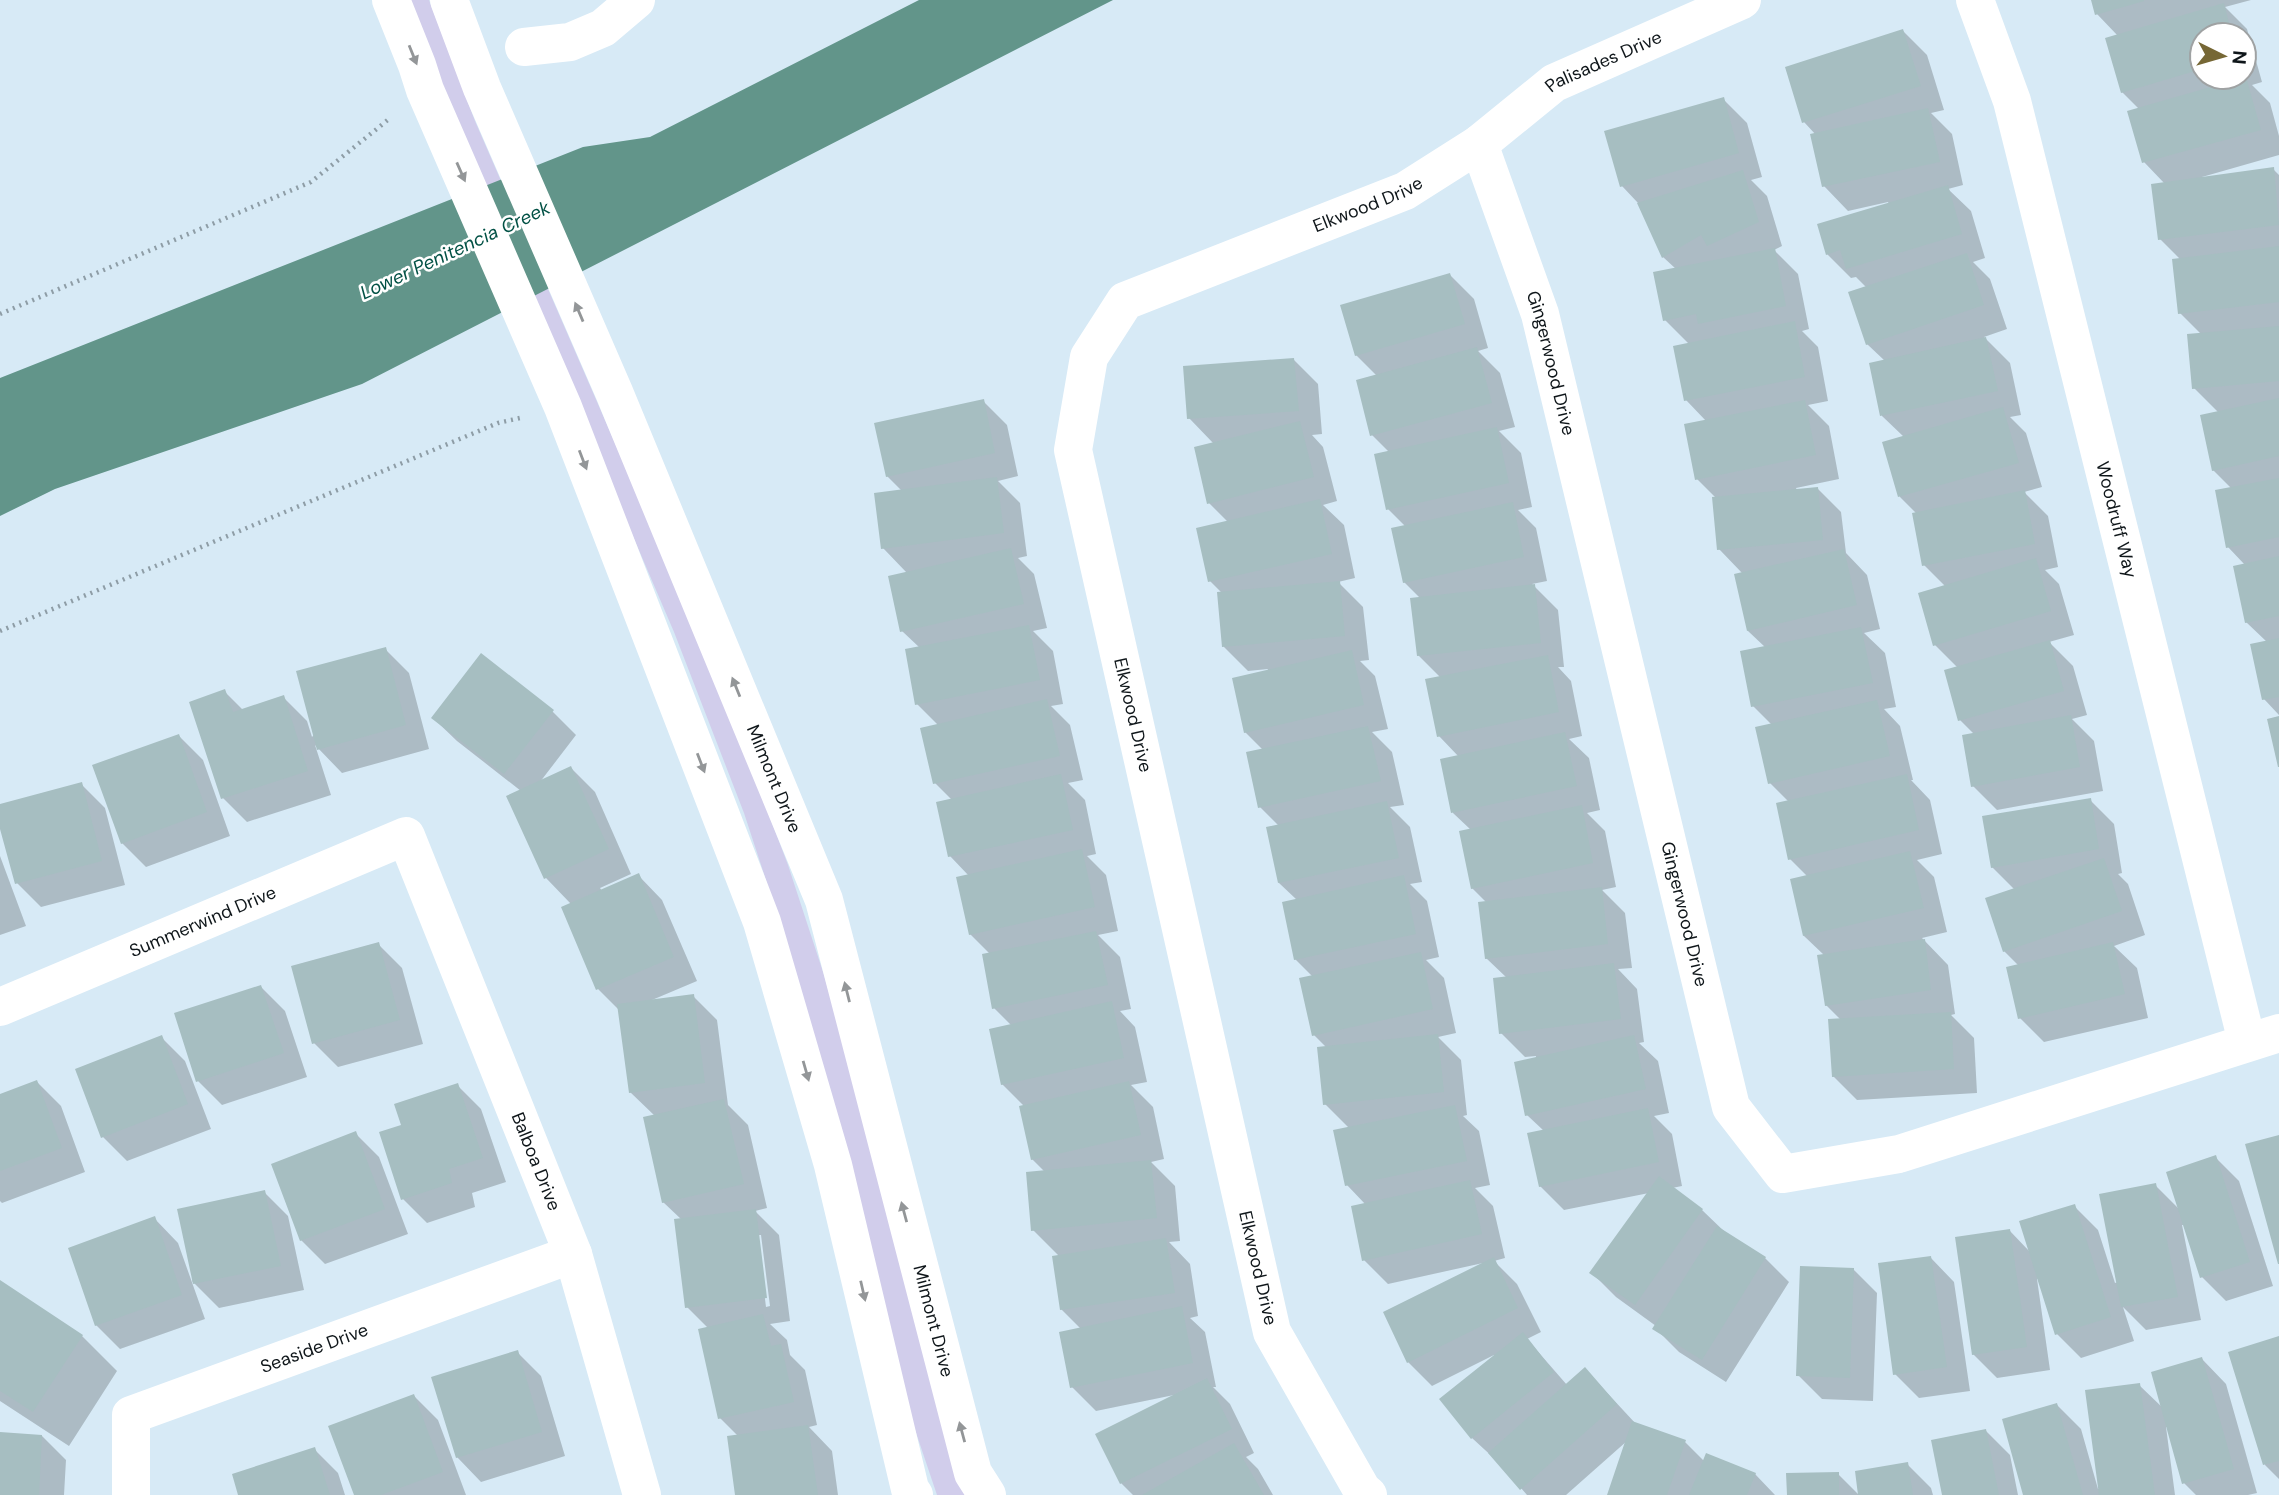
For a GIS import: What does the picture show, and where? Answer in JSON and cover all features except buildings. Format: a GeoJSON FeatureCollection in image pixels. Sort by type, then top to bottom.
{"type":"FeatureCollection","features":[{"type":"Feature","properties":{"kind":"street"},"geometry":{"type":"LineString","coordinates":[[391,0],[429,100],[561,402],[762,922],[833,1165],[907,1476],[914,1495]]}},
{"type":"Feature","properties":{"kind":"street","name":"Milmont Drive"},"geometry":{"type":"LineString","coordinates":[[449,0],[482,88],[606,375],[824,900],[973,1473],[987,1495]]}},
{"type":"Feature","properties":{"kind":"street"},"geometry":{"type":"LineString","coordinates":[[524,47],[570,42],[603,28],[636,0]]}},
{"type":"Feature","properties":{"kind":"street","name":"Palisades Drive"},"geometry":{"type":"LineString","coordinates":[[1479,144],[1554,83],[1742,0]]}},
{"type":"Feature","properties":{"kind":"street","name":"Woodruff Way"},"geometry":{"type":"LineString","coordinates":[[1975,0],[2012,101],[2263,1037]]}},
{"type":"Feature","properties":{"kind":"street","name":"Gingerwood Drive"},"geometry":{"type":"LineString","coordinates":[[1479,144],[1540,314],[1731,1107],[1783,1174],[1899,1154],[2263,1037]]}},
{"type":"Feature","properties":{"kind":"street","name":"Elkwood Drive"},"geometry":{"type":"LineString","coordinates":[[1368,1495],[1362,1490],[1272,1332],[1073,450],[1089,357],[1125,301],[1405,191],[1479,144]]}},
{"type":"Feature","properties":{"kind":"street","name":"Summerwind Drive"},"geometry":{"type":"LineString","coordinates":[[0,1007],[406,836]]}},
{"type":"Feature","properties":{"kind":"street","name":"Balboa Drive"},"geometry":{"type":"LineString","coordinates":[[406,836],[573,1254],[642,1495]]}},
{"type":"Feature","properties":{"kind":"street","name":"Seaside Drive"},"geometry":{"type":"LineString","coordinates":[[131,1495],[131,1415],[573,1254]]}},
{"type":"Feature","properties":{"kind":"path"},"geometry":{"type":"LineString","coordinates":[[0,314],[312,182],[429,100]]}},
{"type":"Feature","properties":{"kind":"path"},"geometry":{"type":"LineString","coordinates":[[0,631],[498,423],[561,402]]}},
{"type":"Feature","properties":{"kind":"shaded area"},"geometry":{"type":"Polygon","coordinates":[[[403,0],[429,0],[475,121],[691,618],[744,749],[788,865],[824,975],[971,1495],[937,1495],[905,1400],[780,923],[744,813],[674,632],[403,0]]]}},
{"type":"Feature","properties":{"kind":"water","name":"Lower Penitencia Creek"},"geometry":{"type":"Polygon","coordinates":[[[919,0],[1113,0],[362,384],[55,489],[0,516],[0,378],[583,147],[650,137],[919,0]]]}}]}
